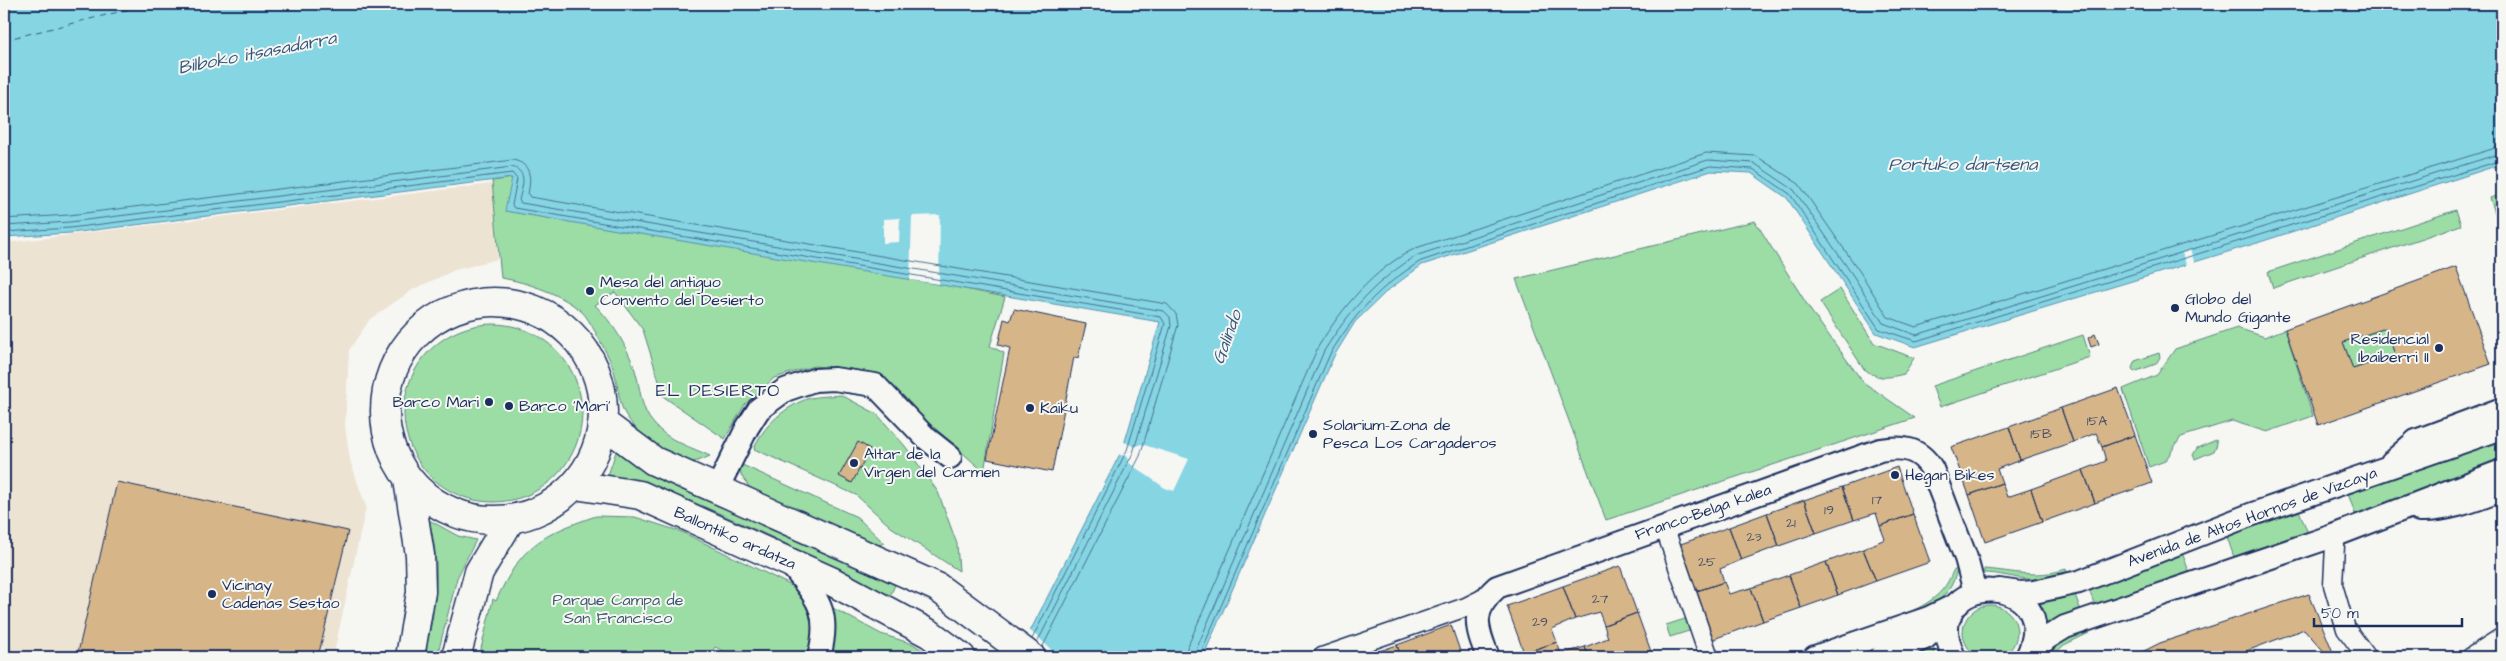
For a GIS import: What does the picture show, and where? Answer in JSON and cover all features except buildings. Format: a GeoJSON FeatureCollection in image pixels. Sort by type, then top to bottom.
{"type":"FeatureCollection","features":[{"type":"Feature","properties":{"kind":"main road"},"geometry":{"type":"LineString","coordinates":[[408,480],[437,505],[472,519],[510,520],[534,514],[556,502],[575,485],[594,456],[603,423],[601,387],[588,354],[565,326],[534,308],[499,300],[463,305],[430,321],[405,346],[389,378],[384,414],[391,449],[408,480],[420,555],[421,592],[410,657]]}},
{"type":"Feature","properties":{"kind":"main road"},"geometry":{"type":"LineString","coordinates":[[603,423],[654,461],[937,587],[1031,657]]}},
{"type":"Feature","properties":{"kind":"main road","name":"Ballontiko ardatza"},"geometry":{"type":"LineString","coordinates":[[575,485],[640,495],[789,562],[888,611],[930,634],[961,657]]}},
{"type":"Feature","properties":{"kind":"main road"},"geometry":{"type":"LineString","coordinates":[[456,657],[480,572],[510,520]]}},
{"type":"Feature","properties":{"kind":"street"},"geometry":{"type":"LineString","coordinates":[[717,489],[743,434],[759,409],[785,390],[814,380],[834,378],[875,386],[926,438],[950,457]]}},
{"type":"Feature","properties":{"kind":"street"},"geometry":{"type":"LineString","coordinates":[[2386,468],[2398,454],[2416,441],[2502,409]]}},
{"type":"Feature","properties":{"kind":"street","name":"Avenida de Altos Hornos de Vizcaya"},"geometry":{"type":"LineString","coordinates":[[1961,604],[1999,590],[2020,593],[2034,592],[2079,582],[2250,515],[2502,428]]}},
{"type":"Feature","properties":{"kind":"street","name":"Franco-Belga kalea"},"geometry":{"type":"LineString","coordinates":[[1322,657],[1466,607],[1484,598],[1497,587],[1880,450],[1910,448],[1925,458],[1932,469],[1966,558],[1961,604]]}},
{"type":"Feature","properties":{"kind":"street"},"geometry":{"type":"LineString","coordinates":[[2027,657],[2047,638],[2065,627],[2254,564],[2502,470]]}},
{"type":"Feature","properties":{"kind":"street"},"geometry":{"type":"LineString","coordinates":[[2401,509],[2434,510],[2457,506],[2502,490]]}},
{"type":"Feature","properties":{"kind":"street"},"geometry":{"type":"LineString","coordinates":[[1664,526],[1709,657]]}},
{"type":"Feature","properties":{"kind":"street"},"geometry":{"type":"LineString","coordinates":[[2335,544],[2333,585],[2346,629],[2367,657]]}},
{"type":"Feature","properties":{"kind":"street"},"geometry":{"type":"LineString","coordinates":[[789,562],[820,603],[824,623],[824,640],[819,657]]}},
{"type":"Feature","properties":{"kind":"street"},"geometry":{"type":"LineString","coordinates":[[1999,590],[2013,595],[2024,604],[2031,616],[2034,630],[2033,645],[2027,657]]}},
{"type":"Feature","properties":{"kind":"street"},"geometry":{"type":"LineString","coordinates":[[1484,598],[1478,610],[1477,622],[1488,657]]}},
{"type":"Feature","properties":{"kind":"street"},"geometry":{"type":"LineString","coordinates":[[1815,657],[1928,618],[1961,604]]}},
{"type":"Feature","properties":{"kind":"street"},"geometry":{"type":"LineString","coordinates":[[1881,657],[1926,638],[1961,604]]}},
{"type":"Feature","properties":{"kind":"street"},"geometry":{"type":"LineString","coordinates":[[1954,657],[1948,645],[1947,630],[1961,604]]}},
{"type":"Feature","properties":{"kind":"street"},"geometry":{"type":"LineString","coordinates":[[2471,657],[2502,637]]}},
{"type":"Feature","properties":{"kind":"shaded area"},"geometry":{"type":"Polygon","coordinates":[[[492,184],[498,259],[455,270],[414,289],[370,319],[349,350],[345,426],[350,460],[366,507],[333,657],[4,657],[4,243],[492,184]]]}},
{"type":"Feature","properties":{"kind":"green space"},"geometry":{"type":"Polygon","coordinates":[[[513,178],[506,211],[939,284],[1005,297],[990,346],[1004,353],[984,472],[873,373],[814,366],[774,378],[745,404],[725,439],[664,397],[643,330],[615,292],[595,305],[619,335],[628,352],[635,370],[643,405],[649,418],[666,435],[710,456],[692,462],[674,458],[664,452],[635,428],[624,412],[611,363],[584,314],[567,301],[545,290],[501,278],[492,181],[513,178]]]}},
{"type":"Feature","properties":{"kind":"green space"},"geometry":{"type":"Polygon","coordinates":[[[2502,194],[2502,211],[2495,213],[2490,198],[2502,194]]]}},
{"type":"Feature","properties":{"kind":"green space"},"geometry":{"type":"Polygon","coordinates":[[[2456,210],[2461,225],[2273,288],[2268,272],[2456,210]]]}},
{"type":"Feature","properties":{"kind":"green space"},"geometry":{"type":"Polygon","coordinates":[[[1755,221],[1811,311],[1863,382],[1915,418],[1606,520],[1516,279],[1755,221]]]}},
{"type":"Feature","properties":{"kind":"green space"},"geometry":{"type":"Polygon","coordinates":[[[1840,289],[1874,343],[1914,358],[1904,374],[1883,377],[1874,375],[1864,369],[1820,302],[1840,289]]]}},
{"type":"Feature","properties":{"kind":"green space"},"geometry":{"type":"Polygon","coordinates":[[[493,324],[527,331],[542,339],[556,350],[567,364],[575,379],[582,413],[575,447],[567,462],[556,476],[542,487],[527,495],[493,502],[459,495],[444,487],[430,476],[419,462],[411,447],[404,413],[411,379],[419,364],[430,350],[444,339],[459,331],[493,324]]]}},
{"type":"Feature","properties":{"kind":"green space"},"geometry":{"type":"Polygon","coordinates":[[[2237,328],[2265,337],[2285,329],[2313,416],[2267,432],[2232,421],[2181,437],[2165,461],[2149,467],[2123,389],[2157,375],[2175,349],[2237,328]]]}},
{"type":"Feature","properties":{"kind":"green space"},"geometry":{"type":"Polygon","coordinates":[[[2386,328],[2395,355],[2353,369],[2343,342],[2386,328]]]}},
{"type":"Feature","properties":{"kind":"green space"},"geometry":{"type":"Polygon","coordinates":[[[2083,335],[2090,357],[1940,407],[1932,386],[2083,335]]]}},
{"type":"Feature","properties":{"kind":"green space"},"geometry":{"type":"Polygon","coordinates":[[[2159,353],[2160,357],[2156,364],[2134,372],[2132,368],[2135,361],[2159,353]]]}},
{"type":"Feature","properties":{"kind":"green space"},"geometry":{"type":"Polygon","coordinates":[[[841,395],[877,414],[905,446],[938,492],[957,544],[959,571],[891,527],[856,495],[754,449],[763,432],[784,411],[810,398],[841,395]]]}},
{"type":"Feature","properties":{"kind":"green space"},"geometry":{"type":"Polygon","coordinates":[[[2502,437],[2502,462],[2356,516],[2347,491],[2502,437]]]}},
{"type":"Feature","properties":{"kind":"green space"},"geometry":{"type":"Polygon","coordinates":[[[2216,440],[2217,444],[2214,451],[2195,459],[2193,455],[2197,448],[2216,440]]]}},
{"type":"Feature","properties":{"kind":"green space"},"geometry":{"type":"Polygon","coordinates":[[[618,446],[895,585],[890,596],[792,547],[701,506],[656,488],[607,478],[618,446]]]}},
{"type":"Feature","properties":{"kind":"green space"},"geometry":{"type":"Polygon","coordinates":[[[740,464],[857,517],[884,543],[875,547],[752,491],[741,475],[740,464]]]}},
{"type":"Feature","properties":{"kind":"green space"},"geometry":{"type":"Polygon","coordinates":[[[2298,508],[2308,533],[2235,560],[2226,534],[2298,508]]]}},
{"type":"Feature","properties":{"kind":"green space","name":"Parque Campa de San Francisco"},"geometry":{"type":"Polygon","coordinates":[[[596,516],[635,517],[682,532],[794,587],[813,607],[816,624],[810,657],[737,657],[715,647],[709,657],[479,657],[493,599],[496,601],[514,567],[534,545],[546,537],[596,516]]]}},
{"type":"Feature","properties":{"kind":"green space"},"geometry":{"type":"Polygon","coordinates":[[[429,520],[458,536],[476,540],[457,578],[437,657],[424,657],[432,622],[436,589],[435,556],[429,520]]]}},
{"type":"Feature","properties":{"kind":"green space"},"geometry":{"type":"Polygon","coordinates":[[[2181,550],[2190,574],[2095,606],[2088,587],[2181,550]]]}},
{"type":"Feature","properties":{"kind":"green space"},"geometry":{"type":"Polygon","coordinates":[[[1957,569],[1954,581],[1940,599],[1922,611],[1889,624],[1888,620],[1918,608],[1935,597],[1942,590],[1953,571],[1957,569]]]}},
{"type":"Feature","properties":{"kind":"green space"},"geometry":{"type":"Polygon","coordinates":[[[1984,569],[2025,574],[2045,574],[2066,569],[2067,573],[2028,579],[1984,573],[1984,569]]]}},
{"type":"Feature","properties":{"kind":"green space"},"geometry":{"type":"Polygon","coordinates":[[[2074,592],[2081,611],[2047,626],[2043,608],[2038,602],[2074,592]]]}},
{"type":"Feature","properties":{"kind":"green space"},"geometry":{"type":"Polygon","coordinates":[[[1985,605],[1995,605],[2005,609],[2013,617],[2017,632],[2013,647],[2005,655],[1995,659],[1985,659],[1975,655],[1967,647],[1963,637],[1963,627],[1967,617],[1975,609],[1985,605]]]}},
{"type":"Feature","properties":{"kind":"green space"},"geometry":{"type":"Polygon","coordinates":[[[831,607],[881,634],[913,644],[933,657],[825,657],[831,607]]]}},
{"type":"Feature","properties":{"kind":"green space"},"geometry":{"type":"Polygon","coordinates":[[[1688,618],[1692,630],[1670,637],[1666,625],[1688,618]]]}},
{"type":"Feature","properties":{"kind":"green space"},"geometry":{"type":"Polygon","coordinates":[[[2088,630],[2089,633],[2064,645],[2051,657],[2046,657],[2061,643],[2088,630]]]}},
{"type":"Feature","properties":{"kind":"green space"},"geometry":{"type":"Polygon","coordinates":[[[1932,645],[1936,657],[1908,657],[1932,645]]]}},
{"type":"Feature","properties":{"kind":"water"},"geometry":{"type":"Polygon","coordinates":[[[4,4],[2502,4],[2502,164],[2257,243],[1915,347],[1876,333],[1787,198],[1751,173],[1711,171],[1422,265],[1387,291],[1355,322],[1334,356],[1203,657],[1017,657],[1123,448],[1160,322],[505,211],[512,178],[71,233],[4,237],[4,4]]]}},
{"type":"Feature","properties":{"kind":"pier"},"geometry":{"type":"Polygon","coordinates":[[[940,215],[939,284],[910,280],[912,216],[940,215]]]}},
{"type":"Feature","properties":{"kind":"pier"},"geometry":{"type":"Polygon","coordinates":[[[900,218],[899,242],[883,243],[883,219],[900,218]]]}},
{"type":"Feature","properties":{"kind":"pier"},"geometry":{"type":"Polygon","coordinates":[[[2190,250],[2195,264],[2187,267],[2182,253],[2190,250]]]}},
{"type":"Feature","properties":{"kind":"pier"},"geometry":{"type":"Polygon","coordinates":[[[1122,441],[1135,447],[1141,444],[1189,459],[1174,491],[1165,488],[1129,463],[1128,457],[1117,454],[1122,441]]]}},
{"type":"Feature","properties":{"kind":"pier"},"geometry":{"type":"Polygon","coordinates":[[[1028,629],[1040,639],[1059,657],[1014,657],[1028,629]]]}},
{"type":"Feature","properties":{"kind":"ferry route"},"geometry":{"type":"LineString","coordinates":[[4,40],[151,4]]}},
{"type":"Feature","properties":{"kind":"place","name":"Mesa del antiguo Convento del Desierto"},"geometry":{"type":"Point","coordinates":[590,291]}},
{"type":"Feature","properties":{"kind":"place","name":"Globo del Mundo Gigante"},"geometry":{"type":"Point","coordinates":[2175,308]}},
{"type":"Feature","properties":{"kind":"place","name":"Residencial Ibaiberri II"},"geometry":{"type":"Point","coordinates":[2439,348]}},
{"type":"Feature","properties":{"kind":"place","name":"Barco Mari"},"geometry":{"type":"Point","coordinates":[489,402]}},
{"type":"Feature","properties":{"kind":"place","name":"Barco 'Mari'"},"geometry":{"type":"Point","coordinates":[509,406]}},
{"type":"Feature","properties":{"kind":"place","name":"Kaiku"},"geometry":{"type":"Point","coordinates":[1030,408]}},
{"type":"Feature","properties":{"kind":"place","name":"Solarium-Zona de Pesca Los Cargaderos"},"geometry":{"type":"Point","coordinates":[1313,434]}},
{"type":"Feature","properties":{"kind":"place","name":"Altar de la Virgen del Carmen"},"geometry":{"type":"Point","coordinates":[854,463]}},
{"type":"Feature","properties":{"kind":"place","name":"Hegan Bikes"},"geometry":{"type":"Point","coordinates":[1895,475]}},
{"type":"Feature","properties":{"kind":"place","name":"Vicinay Cadenas Sestao"},"geometry":{"type":"Point","coordinates":[212,594]}},
{"type":"Feature","properties":{"kind":"district","name":"EL DESIERTO"},"geometry":{"type":"Point","coordinates":[718,390]}},
{"type":"Feature","properties":{"kind":"water label","name":"Bilboko itsasadarra"},"geometry":{"type":"Point","coordinates":[257,53]}},
{"type":"Feature","properties":{"kind":"water label","name":"Portuko dartsena"},"geometry":{"type":"Point","coordinates":[1963,164]}},
{"type":"Feature","properties":{"kind":"water label","name":"Galindo"},"geometry":{"type":"Point","coordinates":[1227,337]}}]}
